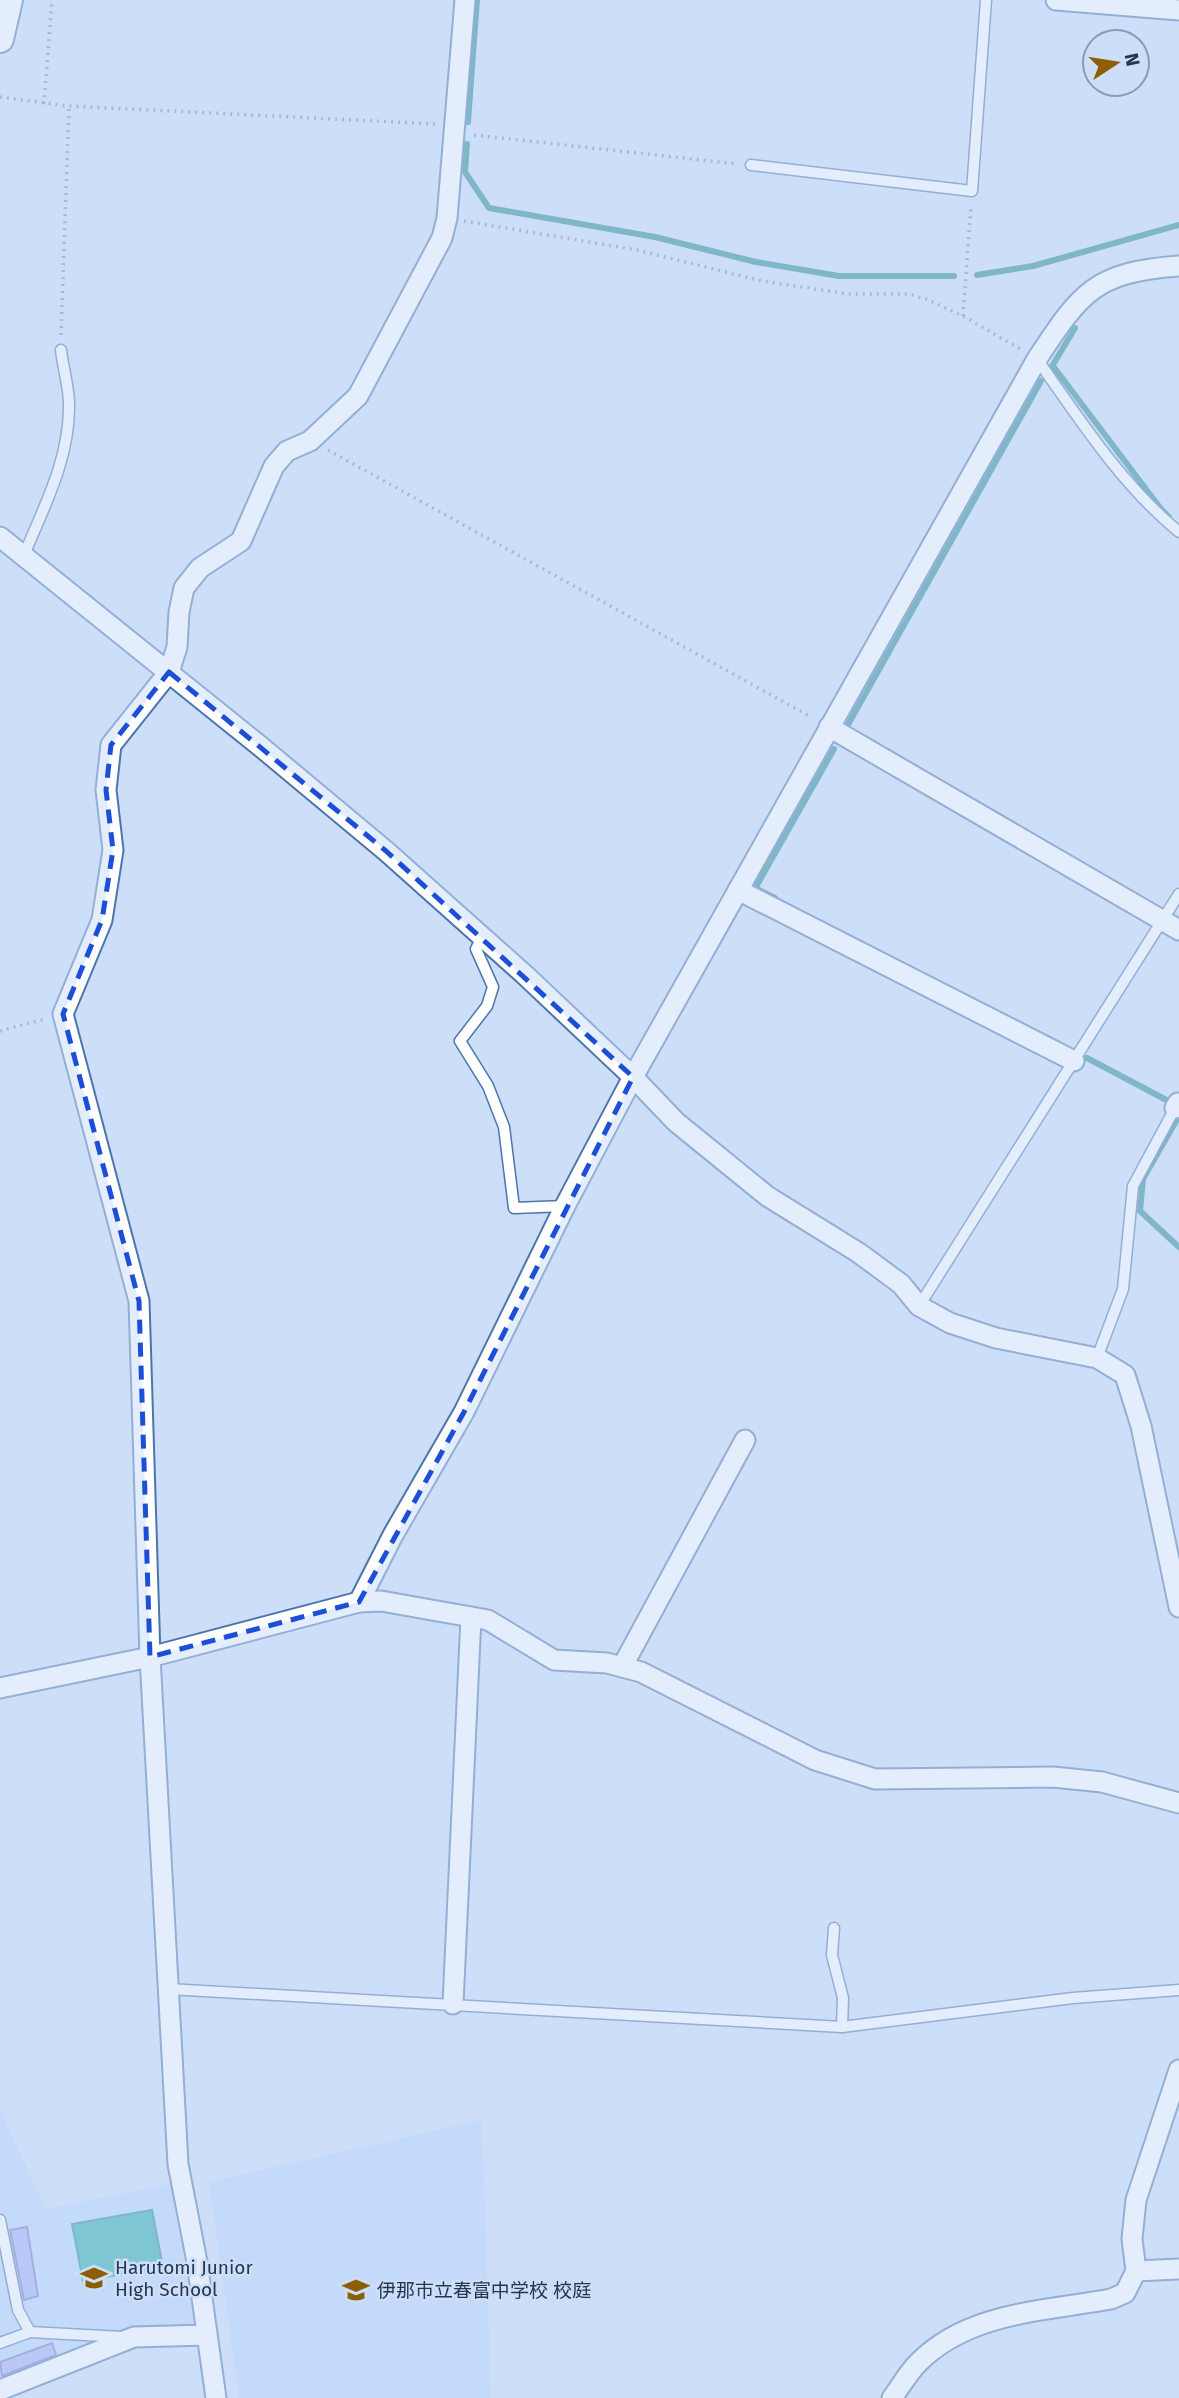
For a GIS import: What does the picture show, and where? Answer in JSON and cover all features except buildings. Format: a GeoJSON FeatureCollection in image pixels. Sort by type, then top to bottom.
{"type":"FeatureCollection","features":[{"type":"Feature","properties":{"kind":"main road"},"geometry":{"type":"LineString","coordinates":[[0,39],[9,0]]}},
{"type":"Feature","properties":{"kind":"street"},"geometry":{"type":"LineString","coordinates":[[216,2398],[197,2262],[178,2164],[150,1657],[139,1301],[63,1014],[102,920],[113,850],[106,790],[111,745],[169,672],[177,647],[179,612],[184,588],[200,568],[241,541],[274,466],[287,451],[310,441],[358,396],[442,237],[447,219],[465,0]]}},
{"type":"Feature","properties":{"kind":"street"},"geometry":{"type":"LineString","coordinates":[[1056,0],[1179,10]]}},
{"type":"Feature","properties":{"kind":"street"},"geometry":{"type":"LineString","coordinates":[[359,1602],[393,1535],[464,1412],[565,1206],[633,1077],[1037,359],[1063,320],[1084,295],[1110,279],[1133,272],[1179,266]]}},
{"type":"Feature","properties":{"kind":"street"},"geometry":{"type":"LineString","coordinates":[[0,537],[386,851],[633,1077],[676,1122],[767,1196],[869,1261],[901,1284],[919,1306],[950,1323],[996,1338],[1097,1358],[1125,1375],[1141,1426],[1179,1607]]}},
{"type":"Feature","properties":{"kind":"street"},"geometry":{"type":"LineString","coordinates":[[828,727],[1171,925]]}},
{"type":"Feature","properties":{"kind":"street"},"geometry":{"type":"LineString","coordinates":[[738,890],[1074,1061]]}},
{"type":"Feature","properties":{"kind":"street"},"geometry":{"type":"LineString","coordinates":[[622,1667],[745,1440]]}},
{"type":"Feature","properties":{"kind":"street"},"geometry":{"type":"LineString","coordinates":[[0,1688],[150,1657],[359,1602],[381,1601],[488,1620],[554,1660],[607,1663],[641,1672],[815,1760],[875,1779],[1054,1777],[1102,1782],[1179,1804]]}},
{"type":"Feature","properties":{"kind":"street"},"geometry":{"type":"LineString","coordinates":[[453,2004],[471,1617]]}},
{"type":"Feature","properties":{"kind":"street"},"geometry":{"type":"LineString","coordinates":[[892,2398],[917,2364],[941,2343],[962,2330],[993,2320],[1111,2299],[1125,2293],[1136,2271],[1132,2239],[1136,2200],[1179,2070]]}},
{"type":"Feature","properties":{"kind":"street"},"geometry":{"type":"LineString","coordinates":[[1136,2271],[1179,2269]]}},
{"type":"Feature","properties":{"kind":"street"},"geometry":{"type":"LineString","coordinates":[[0,2390],[134,2337],[207,2335]]}},
{"type":"Feature","properties":{"kind":"lane"},"geometry":{"type":"LineString","coordinates":[[751,165],[972,191],[986,0]]}},
{"type":"Feature","properties":{"kind":"lane"},"geometry":{"type":"LineString","coordinates":[[24,555],[58,475],[66,433],[69,403],[61,350]]}},
{"type":"Feature","properties":{"kind":"lane"},"geometry":{"type":"LineString","coordinates":[[1037,359],[1101,448],[1153,510],[1179,532]]}},
{"type":"Feature","properties":{"kind":"lane"},"geometry":{"type":"LineString","coordinates":[[919,1306],[1074,1061],[1171,925],[1179,894]]}},
{"type":"Feature","properties":{"kind":"lane"},"geometry":{"type":"LineString","coordinates":[[482,936],[476,949],[493,987],[487,1006],[460,1041],[488,1086],[504,1126],[514,1208],[565,1206]]}},
{"type":"Feature","properties":{"kind":"lane"},"geometry":{"type":"LineString","coordinates":[[1097,1358],[1123,1289],[1133,1186],[1177,1104]]}},
{"type":"Feature","properties":{"kind":"lane"},"geometry":{"type":"LineString","coordinates":[[834,1928],[832,1955],[843,1998],[842,2027]]}},
{"type":"Feature","properties":{"kind":"lane"},"geometry":{"type":"LineString","coordinates":[[167,1989],[842,2027],[1073,1998],[1179,1990]]}},
{"type":"Feature","properties":{"kind":"lane"},"geometry":{"type":"LineString","coordinates":[[0,2220],[18,2310],[30,2332]]}},
{"type":"Feature","properties":{"kind":"lane"},"geometry":{"type":"LineString","coordinates":[[0,2343],[30,2332],[134,2337]]}},
{"type":"Feature","properties":{"kind":"path"},"geometry":{"type":"LineString","coordinates":[[44,104],[52,0]]}},
{"type":"Feature","properties":{"kind":"path"},"geometry":{"type":"LineString","coordinates":[[0,97],[69,106],[455,129],[751,165]]}},
{"type":"Feature","properties":{"kind":"path"},"geometry":{"type":"LineString","coordinates":[[61,350],[69,106]]}},
{"type":"Feature","properties":{"kind":"path"},"geometry":{"type":"LineString","coordinates":[[963,316],[972,191]]}},
{"type":"Feature","properties":{"kind":"path"},"geometry":{"type":"LineString","coordinates":[[447,219],[637,250],[762,281],[848,294],[908,295],[926,299],[963,316],[1037,359]]}},
{"type":"Feature","properties":{"kind":"path"},"geometry":{"type":"LineString","coordinates":[[310,441],[828,727]]}},
{"type":"Feature","properties":{"kind":"path"},"geometry":{"type":"LineString","coordinates":[[0,1031],[63,1014]]}},
{"type":"Feature","properties":{"kind":"highlighted area"},"geometry":{"type":"Polygon","coordinates":[[[169,672],[386,851],[633,1077],[464,1412],[359,1602],[150,1657],[139,1301],[63,1014],[102,920],[113,850],[106,790],[111,745],[169,672]]]}},
{"type":"Feature","properties":{"kind":"shaded area","name":"Harutomi Junior High School"},"geometry":{"type":"Polygon","coordinates":[[[0,2109],[46,2209],[170,2184],[200,2347],[133,2348],[0,2398],[0,2109]]]}},
{"type":"Feature","properties":{"kind":"shaded area","name":"伊那市立春富中学校 校庭"},"geometry":{"type":"Polygon","coordinates":[[[482,2120],[491,2398],[239,2398],[209,2182],[482,2120]]]}},
{"type":"Feature","properties":{"kind":"shaded area"},"geometry":{"type":"Polygon","coordinates":[[[152,2210],[163,2267],[83,2281],[72,2224],[152,2210]]]}},
{"type":"Feature","properties":{"kind":"waterway"},"geometry":{"type":"LineString","coordinates":[[468,122],[477,0]]}},
{"type":"Feature","properties":{"kind":"waterway"},"geometry":{"type":"LineString","coordinates":[[467,144],[465,172],[489,208],[655,237],[756,262],[839,276],[954,276]]}},
{"type":"Feature","properties":{"kind":"waterway"},"geometry":{"type":"LineString","coordinates":[[977,275],[1033,266],[1179,225]]}},
{"type":"Feature","properties":{"kind":"waterway"},"geometry":{"type":"LineString","coordinates":[[1051,368],[1075,328]]}},
{"type":"Feature","properties":{"kind":"waterway"},"geometry":{"type":"LineString","coordinates":[[1053,366],[1169,517]]}},
{"type":"Feature","properties":{"kind":"waterway"},"geometry":{"type":"LineString","coordinates":[[845,730],[1041,381]]}},
{"type":"Feature","properties":{"kind":"waterway"},"geometry":{"type":"LineString","coordinates":[[775,898],[757,889],[757,885],[834,749]]}},
{"type":"Feature","properties":{"kind":"waterway"},"geometry":{"type":"LineString","coordinates":[[1087,1058],[1174,1104]]}},
{"type":"Feature","properties":{"kind":"waterway"},"geometry":{"type":"LineString","coordinates":[[1179,1116],[1143,1179],[1140,1211],[1179,1247]]}},
{"type":"Feature","properties":{"kind":"place","name":"Harutomi Junior High School"},"geometry":{"type":"Point","coordinates":[94,2278]}},
{"type":"Feature","properties":{"kind":"place","name":"伊那市立春富中学校 校庭"},"geometry":{"type":"Point","coordinates":[356,2290]}}]}
